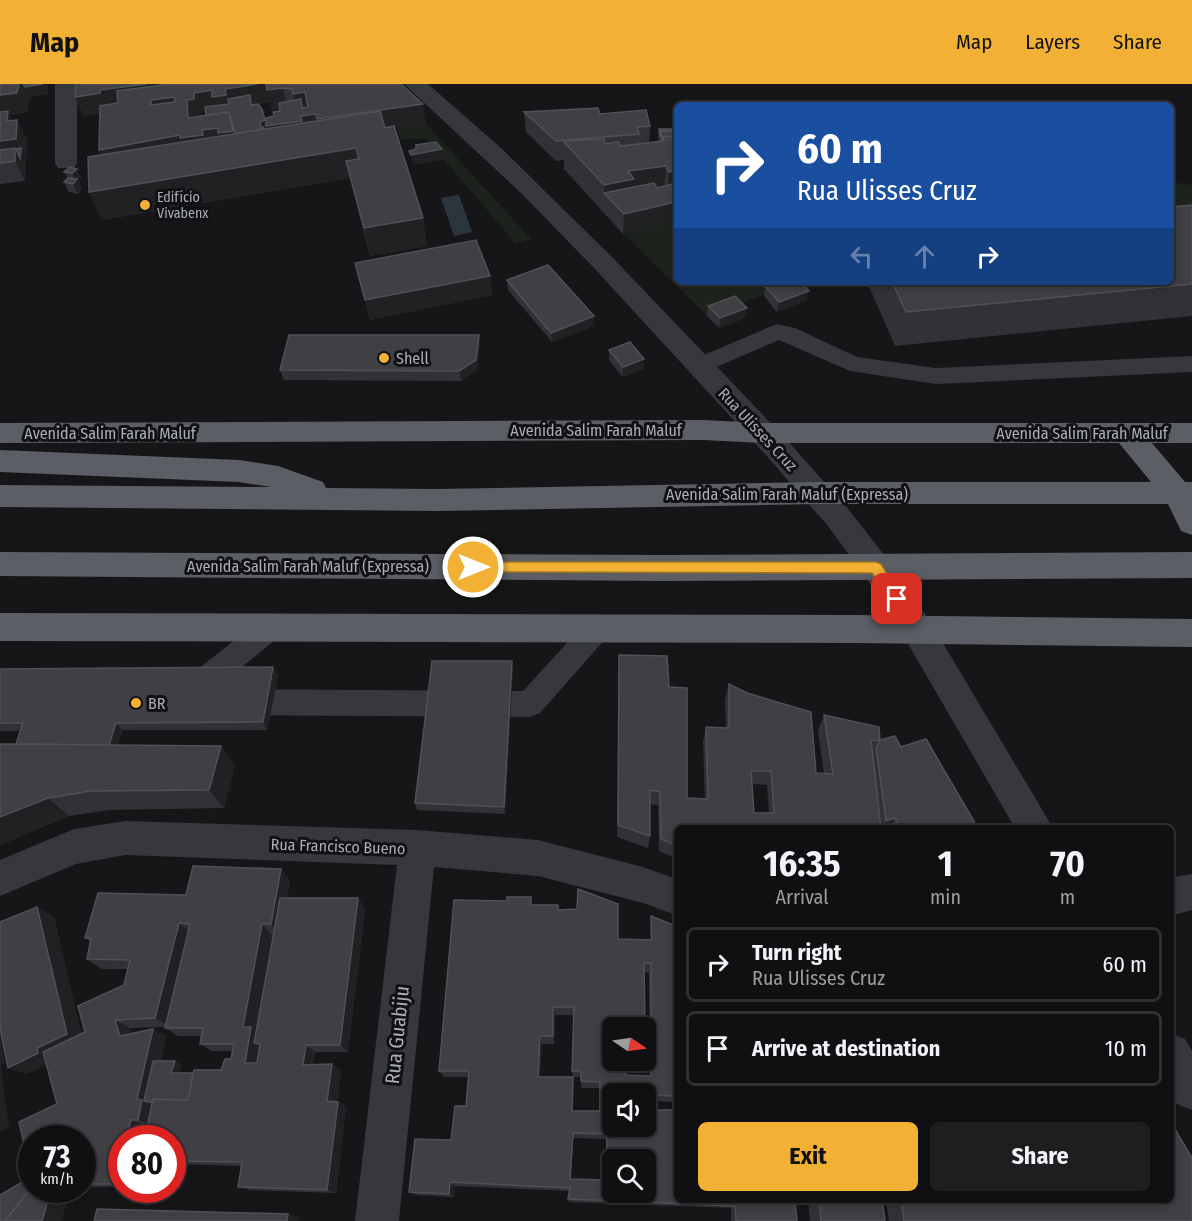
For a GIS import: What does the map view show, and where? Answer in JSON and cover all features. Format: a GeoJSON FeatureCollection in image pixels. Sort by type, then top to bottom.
{"type":"FeatureCollection","features":[{"type":"Feature","properties":{"kind":"highway","name":"Avenida Salim Farah Maluf"},"geometry":{"type":"LineString","coordinates":[[0,433],[691,430],[763,433],[1192,433]]}},
{"type":"Feature","properties":{"kind":"highway"},"geometry":{"type":"LineString","coordinates":[[1127,433],[1185,493],[1192,524]]}},
{"type":"Feature","properties":{"kind":"highway"},"geometry":{"type":"LineString","coordinates":[[0,461],[239,471],[278,477],[333,499]]}},
{"type":"Feature","properties":{"kind":"highway","name":"Avenida Salim Farah Maluf (Expressa)"},"geometry":{"type":"LineString","coordinates":[[0,496],[438,500],[817,493],[1185,493]]}},
{"type":"Feature","properties":{"kind":"highway","name":"Avenida Salim Farah Maluf (Expressa)"},"geometry":{"type":"LineString","coordinates":[[0,564],[876,567],[1192,565]]}},
{"type":"Feature","properties":{"kind":"highway"},"geometry":{"type":"LineString","coordinates":[[0,627],[1192,633]]}},
{"type":"Feature","properties":{"kind":"street"},"geometry":{"type":"LineString","coordinates":[[66,84],[66,163]]}},
{"type":"Feature","properties":{"kind":"street","name":"Rua Ulisses Cruz"},"geometry":{"type":"LineString","coordinates":[[414,84],[476,135],[597,255],[817,493],[876,567],[1037,823]]}},
{"type":"Feature","properties":{"kind":"street","name":"Rua Francisco Bueno"},"geometry":{"type":"LineString","coordinates":[[0,878],[74,847],[124,838],[417,848],[538,858],[643,885],[674,896]]}},
{"type":"Feature","properties":{"kind":"street","name":"Rua Guabiju"},"geometry":{"type":"LineString","coordinates":[[377,1221],[417,848]]}},
{"type":"Feature","properties":{"kind":"street"},"geometry":{"type":"LineString","coordinates":[[1174,896],[1192,892]]}},
{"type":"Feature","properties":{"kind":"street"},"geometry":{"type":"LineString","coordinates":[[1174,1060],[1192,1089]]}},
{"type":"Feature","properties":{"kind":"lane"},"geometry":{"type":"LineString","coordinates":[[700,366],[777,332],[788,333],[850,363],[870,368],[936,376],[976,376],[1192,364]]}},
{"type":"Feature","properties":{"kind":"lane"},"geometry":{"type":"LineString","coordinates":[[270,628],[189,693],[169,702],[530,704],[597,629]]}},
{"type":"Feature","properties":{"kind":"shaded area"},"geometry":{"type":"Polygon","coordinates":[[[426,124],[531,239],[515,243],[426,138],[401,140],[397,128],[426,124]]]}},
{"type":"Feature","properties":{"kind":"shaded area"},"geometry":{"type":"Polygon","coordinates":[[[1174,183],[1192,185],[1192,225],[1174,223],[1174,183]]]}},
{"type":"Feature","properties":{"kind":"shaded area"},"geometry":{"type":"Polygon","coordinates":[[[459,195],[472,232],[454,236],[441,198],[459,195]]]}},
{"type":"Feature","properties":{"kind":"shaded area"},"geometry":{"type":"Polygon","coordinates":[[[674,222],[674,283],[624,234],[674,222]]]}},
{"type":"Feature","properties":{"kind":"shaded area"},"geometry":{"type":"Polygon","coordinates":[[[676,285],[792,285],[734,306],[710,319],[676,285]]]}},
{"type":"Feature","properties":{"kind":"building"},"geometry":{"type":"Polygon","coordinates":[[[0,84],[19,84],[17,93],[0,95],[0,84]]]}},
{"type":"Feature","properties":{"kind":"building"},"geometry":{"type":"Polygon","coordinates":[[[23,84],[43,84],[25,87],[23,84]]]}},
{"type":"Feature","properties":{"kind":"building"},"geometry":{"type":"Polygon","coordinates":[[[76,84],[147,84],[100,90],[100,93],[75,97],[76,84]]]}},
{"type":"Feature","properties":{"kind":"building"},"geometry":{"type":"Polygon","coordinates":[[[257,84],[225,89],[226,95],[212,97],[212,90],[194,93],[194,99],[187,100],[188,118],[229,112],[233,131],[218,133],[218,128],[202,130],[203,135],[180,138],[180,135],[99,150],[100,106],[118,103],[117,91],[162,85],[257,84]],[[174,97],[151,100],[151,105],[175,102],[174,97]]]}},
{"type":"Feature","properties":{"kind":"building"},"geometry":{"type":"Polygon","coordinates":[[[266,84],[401,84],[423,104],[317,119],[316,114],[301,116],[302,121],[266,126],[266,118],[274,116],[273,112],[280,111],[279,103],[301,99],[302,108],[308,107],[305,92],[293,94],[292,89],[283,88],[267,90],[266,84]]]}},
{"type":"Feature","properties":{"kind":"building"},"geometry":{"type":"Polygon","coordinates":[[[250,95],[251,105],[258,104],[262,109],[265,120],[260,122],[261,128],[264,129],[235,134],[229,112],[206,115],[205,107],[229,104],[228,99],[250,95]]]}},
{"type":"Feature","properties":{"kind":"building"},"geometry":{"type":"Polygon","coordinates":[[[598,108],[600,114],[646,110],[650,126],[637,127],[639,134],[556,141],[524,112],[598,108]]]}},
{"type":"Feature","properties":{"kind":"building"},"geometry":{"type":"Polygon","coordinates":[[[8,111],[7,121],[17,120],[16,139],[0,141],[0,112],[8,111]]]}},
{"type":"Feature","properties":{"kind":"building"},"geometry":{"type":"Polygon","coordinates":[[[380,111],[385,128],[394,126],[423,218],[364,228],[346,161],[359,159],[356,148],[89,192],[88,157],[380,111]]]}},
{"type":"Feature","properties":{"kind":"building"},"geometry":{"type":"Polygon","coordinates":[[[659,129],[674,129],[674,131],[661,131],[660,137],[659,129]]]}},
{"type":"Feature","properties":{"kind":"building"},"geometry":{"type":"Polygon","coordinates":[[[661,131],[674,131],[674,136],[663,137],[662,141],[661,131]]]}},
{"type":"Feature","properties":{"kind":"building"},"geometry":{"type":"Polygon","coordinates":[[[674,136],[674,171],[669,172],[666,166],[628,171],[634,179],[604,185],[563,141],[604,139],[605,144],[618,142],[621,146],[664,141],[663,137],[674,136]]]}},
{"type":"Feature","properties":{"kind":"building"},"geometry":{"type":"Polygon","coordinates":[[[436,142],[442,149],[411,155],[409,151],[416,149],[416,145],[436,142]]]}},
{"type":"Feature","properties":{"kind":"building"},"geometry":{"type":"Polygon","coordinates":[[[15,148],[15,161],[0,163],[0,150],[15,148]]]}},
{"type":"Feature","properties":{"kind":"building"},"geometry":{"type":"Polygon","coordinates":[[[21,148],[20,158],[16,149],[21,148]]]}},
{"type":"Feature","properties":{"kind":"building"},"geometry":{"type":"Polygon","coordinates":[[[70,167],[77,169],[72,173],[64,172],[70,167]]]}},
{"type":"Feature","properties":{"kind":"building"},"geometry":{"type":"Polygon","coordinates":[[[68,178],[77,179],[73,184],[64,182],[68,178]]]}},
{"type":"Feature","properties":{"kind":"building"},"geometry":{"type":"Polygon","coordinates":[[[654,183],[657,188],[674,184],[674,202],[624,214],[604,193],[654,183]]]}},
{"type":"Feature","properties":{"kind":"building"},"geometry":{"type":"Polygon","coordinates":[[[1192,205],[1192,284],[906,312],[893,285],[1174,285],[1174,207],[1192,205]]]}},
{"type":"Feature","properties":{"kind":"building"},"geometry":{"type":"Polygon","coordinates":[[[476,240],[490,276],[365,300],[355,263],[476,240]]]}},
{"type":"Feature","properties":{"kind":"building"},"geometry":{"type":"Polygon","coordinates":[[[548,265],[594,316],[551,333],[507,280],[548,265]]]}},
{"type":"Feature","properties":{"kind":"building"},"geometry":{"type":"Polygon","coordinates":[[[803,285],[809,291],[779,302],[765,286],[803,285]]]}},
{"type":"Feature","properties":{"kind":"building"},"geometry":{"type":"Polygon","coordinates":[[[735,296],[747,308],[720,318],[708,306],[735,296]]]}},
{"type":"Feature","properties":{"kind":"building","name":"Shell"},"geometry":{"type":"Polygon","coordinates":[[[289,335],[479,335],[476,360],[459,371],[280,370],[289,335]]]}},
{"type":"Feature","properties":{"kind":"building"},"geometry":{"type":"Polygon","coordinates":[[[630,342],[644,359],[623,367],[609,350],[630,342]]]}},
{"type":"Feature","properties":{"kind":"building"},"geometry":{"type":"Polygon","coordinates":[[[619,655],[667,656],[669,687],[687,688],[687,798],[708,799],[706,727],[729,728],[729,684],[747,693],[811,712],[816,773],[833,774],[824,715],[879,727],[880,741],[871,740],[881,825],[674,825],[674,844],[661,839],[660,792],[650,790],[650,836],[618,825],[619,655]],[[751,771],[754,813],[774,813],[771,771],[751,771]]]}},
{"type":"Feature","properties":{"kind":"building"},"geometry":{"type":"Polygon","coordinates":[[[432,661],[512,661],[504,807],[415,803],[432,661]]]}},
{"type":"Feature","properties":{"kind":"building","name":"BR"},"geometry":{"type":"Polygon","coordinates":[[[273,667],[263,722],[116,723],[109,745],[16,744],[23,723],[0,723],[0,669],[273,667]]]}},
{"type":"Feature","properties":{"kind":"building"},"geometry":{"type":"Polygon","coordinates":[[[895,736],[901,747],[926,739],[976,825],[898,825],[895,818],[886,821],[876,748],[880,740],[895,736]]]}},
{"type":"Feature","properties":{"kind":"building"},"geometry":{"type":"Polygon","coordinates":[[[0,744],[221,746],[209,790],[90,791],[48,798],[0,817],[0,744]]]}},
{"type":"Feature","properties":{"kind":"building"},"geometry":{"type":"Polygon","coordinates":[[[193,866],[281,869],[271,924],[262,924],[243,1027],[251,1027],[245,1063],[257,1063],[260,1044],[254,1043],[280,898],[358,898],[340,1045],[306,1045],[303,1065],[332,1064],[327,1101],[338,1102],[327,1190],[238,1187],[242,1162],[186,1161],[186,1125],[148,1125],[153,1099],[188,1100],[194,1070],[221,1070],[225,1059],[231,1059],[234,1044],[200,1044],[203,1028],[165,1028],[190,924],[179,923],[155,1018],[115,1020],[120,1036],[153,1029],[137,1099],[142,1100],[138,1120],[131,1120],[130,1125],[108,1125],[108,1184],[96,1184],[96,1125],[20,1125],[19,1122],[57,1104],[43,1052],[85,1032],[78,1006],[124,985],[130,960],[87,959],[91,938],[85,938],[98,893],[186,895],[193,866]]]}},
{"type":"Feature","properties":{"kind":"building"},"geometry":{"type":"Polygon","coordinates":[[[578,889],[618,904],[618,939],[652,940],[651,916],[674,925],[674,1096],[656,1095],[656,1083],[602,1083],[602,1134],[573,1133],[570,1179],[602,1180],[602,1200],[568,1199],[570,1188],[450,1182],[449,1194],[409,1192],[415,1139],[451,1140],[455,1106],[466,1106],[469,1071],[439,1071],[454,900],[507,901],[507,897],[531,897],[531,905],[558,905],[558,910],[577,909],[578,889]],[[553,1007],[553,1036],[540,1036],[538,1077],[573,1077],[572,1111],[600,1111],[600,1082],[581,1081],[581,1071],[572,1071],[574,1007],[553,1007]]]}},
{"type":"Feature","properties":{"kind":"building"},"geometry":{"type":"Polygon","coordinates":[[[37,907],[67,1034],[37,1048],[38,1053],[8,1068],[0,1028],[0,922],[37,907]]]}},
{"type":"Feature","properties":{"kind":"building"},"geometry":{"type":"Polygon","coordinates":[[[153,1061],[175,1061],[171,1073],[193,1073],[188,1100],[144,1101],[153,1061]]]}},
{"type":"Feature","properties":{"kind":"building"},"geometry":{"type":"Polygon","coordinates":[[[656,1110],[674,1110],[674,1203],[795,1203],[797,1221],[736,1221],[735,1206],[656,1203],[656,1149],[607,1149],[607,1137],[656,1137],[656,1110]]]}},
{"type":"Feature","properties":{"kind":"building"},"geometry":{"type":"Polygon","coordinates":[[[1174,1128],[1192,1158],[1192,1221],[904,1221],[901,1203],[1174,1203],[1174,1128]]]}},
{"type":"Feature","properties":{"kind":"building"},"geometry":{"type":"Polygon","coordinates":[[[18,1185],[19,1203],[5,1221],[0,1221],[0,1195],[18,1185]]]}},
{"type":"Feature","properties":{"kind":"building"},"geometry":{"type":"Polygon","coordinates":[[[19,1203],[47,1203],[42,1221],[5,1221],[19,1203]]]}},
{"type":"Feature","properties":{"kind":"building"},"geometry":{"type":"Polygon","coordinates":[[[819,1203],[882,1203],[885,1221],[821,1221],[819,1203]]]}},
{"type":"Feature","properties":{"kind":"building"},"geometry":{"type":"Polygon","coordinates":[[[97,1209],[288,1214],[287,1221],[94,1221],[97,1209]]]}},
{"type":"Feature","properties":{"kind":"place","name":"Edifício Vivabenx"},"geometry":{"type":"Point","coordinates":[145,205]}},
{"type":"Feature","properties":{"kind":"place","name":"Shell"},"geometry":{"type":"Point","coordinates":[384,358]}},
{"type":"Feature","properties":{"kind":"place","name":"BR"},"geometry":{"type":"Point","coordinates":[136,703]}},
{"type":"Feature","properties":{"kind":"route"},"geometry":{"type":"LineString","coordinates":[[473,567],[876,567],[897,599]]}}]}
